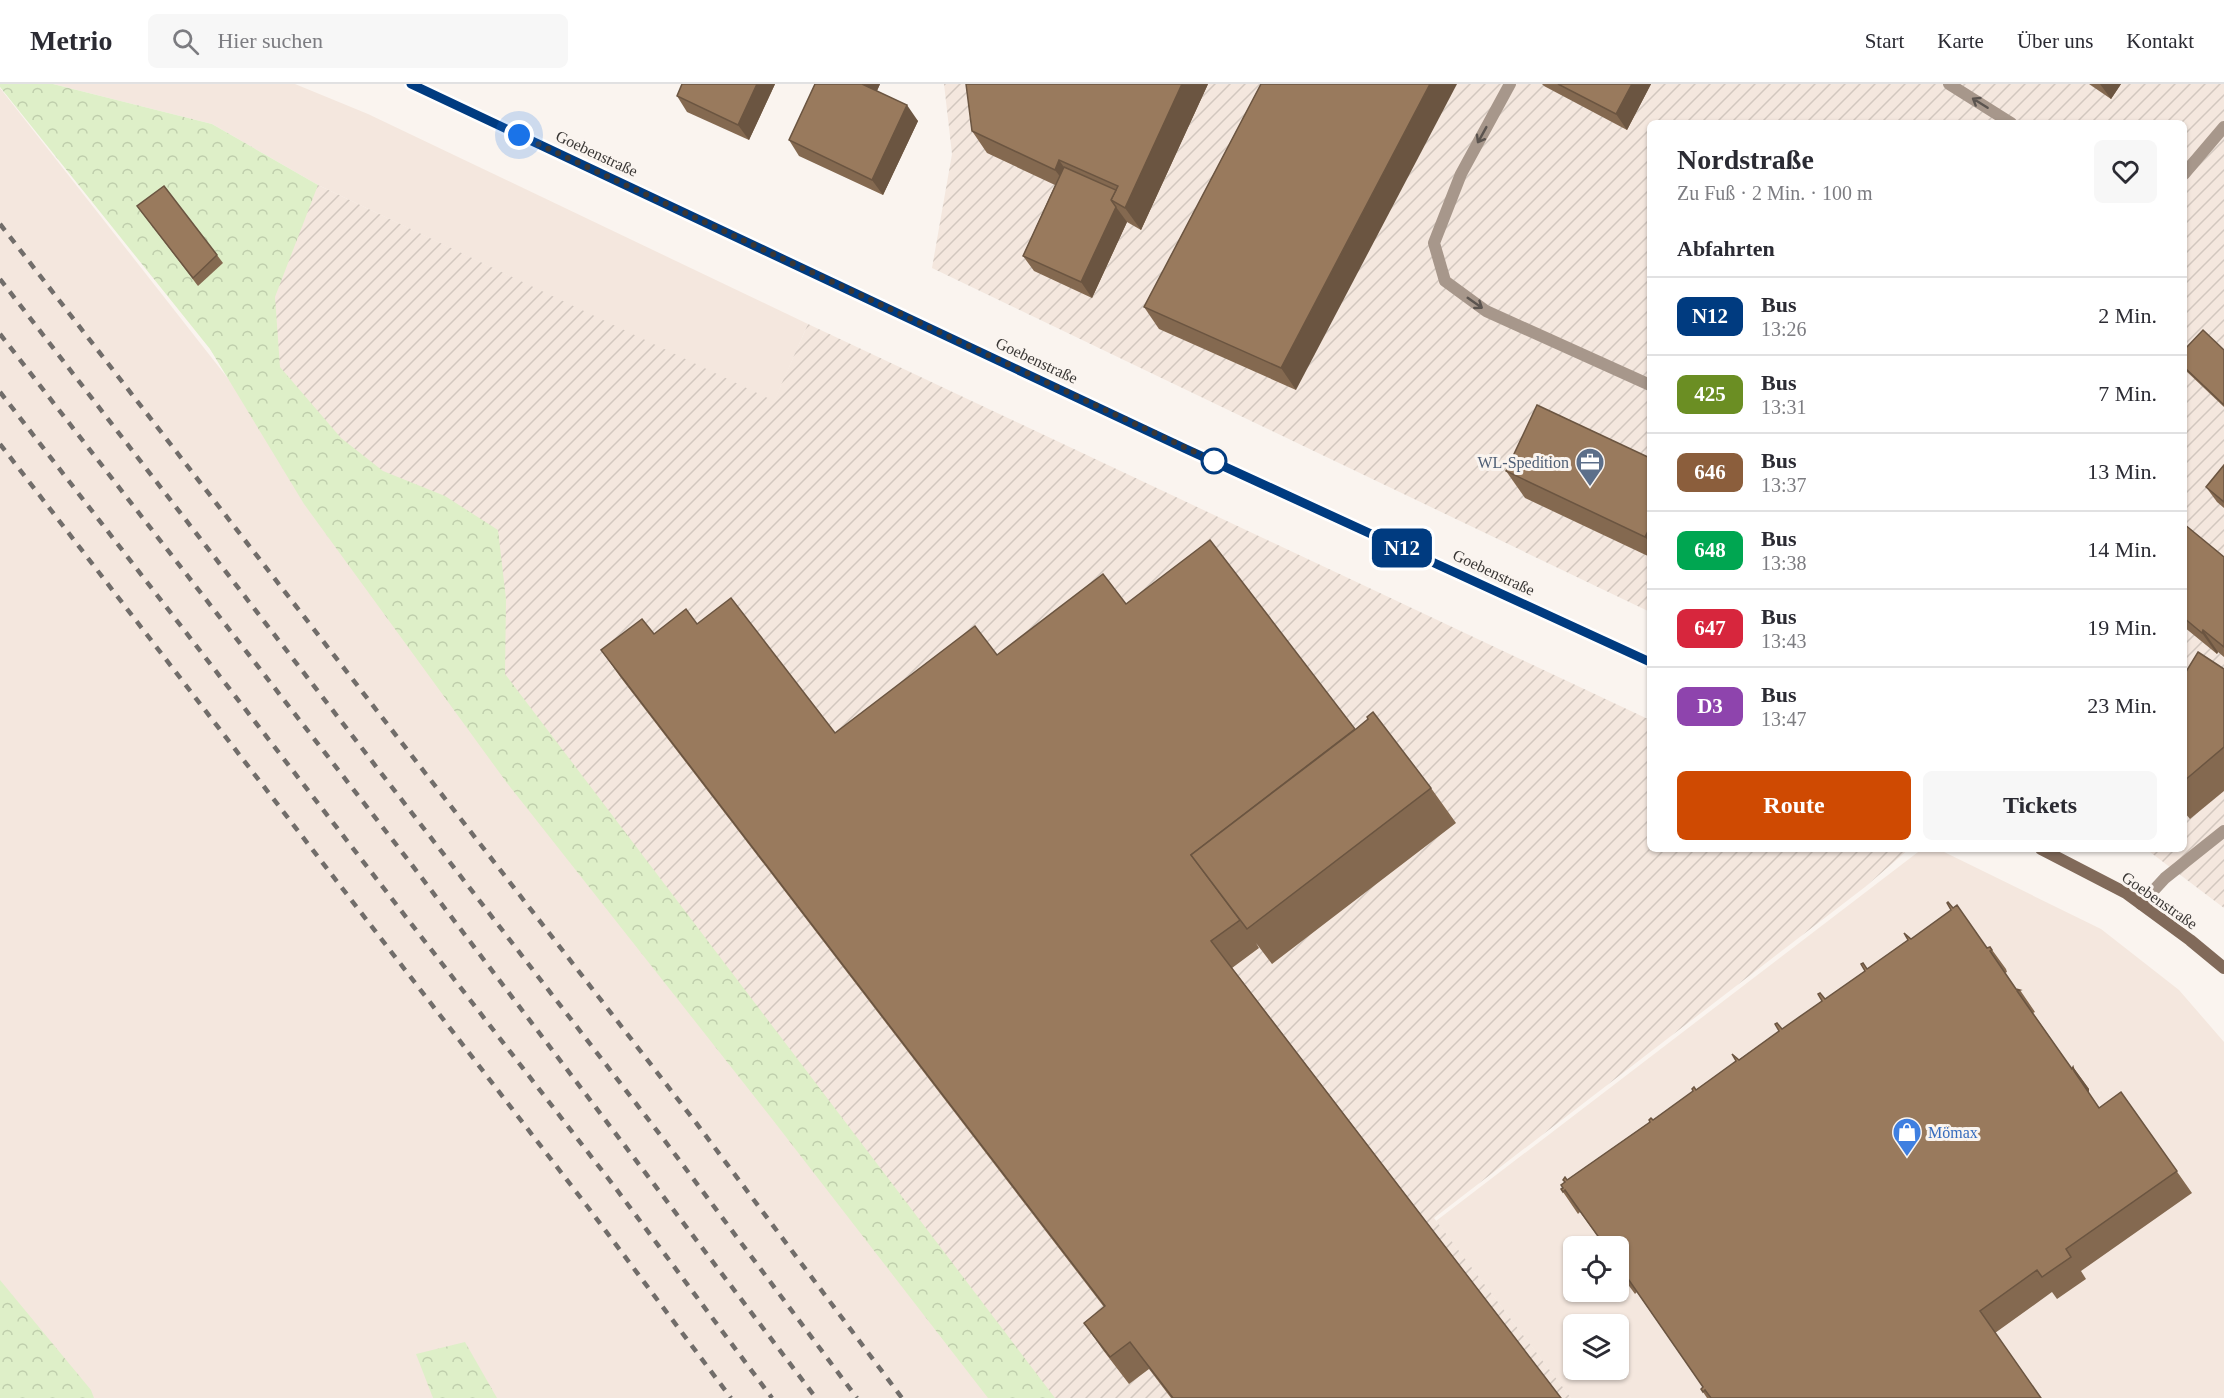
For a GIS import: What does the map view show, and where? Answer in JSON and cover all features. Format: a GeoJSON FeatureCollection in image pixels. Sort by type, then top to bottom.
{"type":"FeatureCollection","features":[{"type":"Feature","properties":{"kind":"street","name":"Goebenstraße"},"geometry":{"type":"LineString","coordinates":[[411,84],[1186,449],[1647,661]]}},
{"type":"Feature","properties":{"kind":"street"},"geometry":{"type":"LineString","coordinates":[[1510,84],[1461,174],[1434,243],[1445,281],[1486,310],[1647,384]]}},
{"type":"Feature","properties":{"kind":"street"},"geometry":{"type":"LineString","coordinates":[[1949,84],[2006,120]]}},
{"type":"Feature","properties":{"kind":"street"},"geometry":{"type":"LineString","coordinates":[[2187,170],[2224,127]]}},
{"type":"Feature","properties":{"kind":"street"},"geometry":{"type":"LineString","coordinates":[[2141,904],[2164,878],[2224,831]]}},
{"type":"Feature","properties":{"kind":"street","name":"Goebenstraße"},"geometry":{"type":"LineString","coordinates":[[2047,852],[2126,893],[2224,968]]}},
{"type":"Feature","properties":{"kind":"shaded area"},"geometry":{"type":"Polygon","coordinates":[[[53,84],[295,84],[368,114],[808,324],[774,402],[318,185],[212,124],[53,84]]]}},
{"type":"Feature","properties":{"kind":"shaded area"},"geometry":{"type":"Polygon","coordinates":[[[944,84],[2224,84],[2224,908],[2150,852],[2187,852],[2187,120],[1647,120],[1647,611],[932,268],[952,154],[944,84]]]}},
{"type":"Feature","properties":{"kind":"shaded area"},"geometry":{"type":"Polygon","coordinates":[[[0,88],[1028,1398],[0,1398],[0,88]]]}},
{"type":"Feature","properties":{"kind":"shaded area"},"geometry":{"type":"Polygon","coordinates":[[[318,185],[774,401],[808,324],[1647,719],[1647,852],[1906,852],[1865,887],[1434,1218],[1571,1398],[1030,1398],[210,349],[318,185]]]}},
{"type":"Feature","properties":{"kind":"shaded area"},"geometry":{"type":"Polygon","coordinates":[[[1918,852],[1944,852],[2101,929],[2179,990],[2224,1042],[2224,1398],[1571,1398],[1436,1221],[1918,852]]]}},
{"type":"Feature","properties":{"kind":"green space"},"geometry":{"type":"Polygon","coordinates":[[[0,84],[53,84],[212,124],[318,185],[275,297],[280,367],[341,438],[383,471],[445,496],[498,530],[506,599],[505,674],[1055,1398],[988,1398],[769,1115],[507,783],[304,504],[210,349],[0,87],[0,84]]]}},
{"type":"Feature","properties":{"kind":"green space"},"geometry":{"type":"Polygon","coordinates":[[[0,1280],[91,1390],[94,1398],[0,1398],[0,1280]]]}},
{"type":"Feature","properties":{"kind":"green space"},"geometry":{"type":"Polygon","coordinates":[[[465,1342],[497,1398],[433,1398],[416,1354],[465,1342]]]}},
{"type":"Feature","properties":{"kind":"building"},"geometry":{"type":"Polygon","coordinates":[[[682,84],[757,84],[738,125],[677,96],[682,84]]]}},
{"type":"Feature","properties":{"kind":"building"},"geometry":{"type":"Polygon","coordinates":[[[815,84],[862,84],[907,105],[872,180],[789,140],[815,84]]]}},
{"type":"Feature","properties":{"kind":"building"},"geometry":{"type":"Polygon","coordinates":[[[966,84],[1182,84],[1125,208],[1111,200],[1118,186],[1059,160],[1055,170],[972,131],[966,84]]]}},
{"type":"Feature","properties":{"kind":"building"},"geometry":{"type":"Polygon","coordinates":[[[1261,84],[1430,84],[1281,368],[1144,307],[1261,84]]]}},
{"type":"Feature","properties":{"kind":"building"},"geometry":{"type":"Polygon","coordinates":[[[1558,84],[1632,84],[1616,114],[1558,84]]]}},
{"type":"Feature","properties":{"kind":"building"},"geometry":{"type":"Polygon","coordinates":[[[1064,167],[1116,190],[1111,200],[1116,207],[1081,282],[1023,256],[1064,167]]]}},
{"type":"Feature","properties":{"kind":"building"},"geometry":{"type":"Polygon","coordinates":[[[164,186],[217,255],[193,278],[137,206],[164,186]]]}},
{"type":"Feature","properties":{"kind":"building"},"geometry":{"type":"Polygon","coordinates":[[[2203,330],[2224,350],[2224,405],[2187,370],[2187,347],[2203,330]]]}},
{"type":"Feature","properties":{"kind":"building","name":"WL-Spedition"},"geometry":{"type":"Polygon","coordinates":[[[1537,405],[1647,457],[1647,533],[1645,537],[1506,471],[1537,405]]]}},
{"type":"Feature","properties":{"kind":"building"},"geometry":{"type":"Polygon","coordinates":[[[2224,465],[2224,502],[2206,487],[2224,465]]]}},
{"type":"Feature","properties":{"kind":"building"},"geometry":{"type":"Polygon","coordinates":[[[2187,526],[2224,557],[2224,647],[2203,630],[2202,633],[2187,620],[2187,526]]]}},
{"type":"Feature","properties":{"kind":"building"},"geometry":{"type":"Polygon","coordinates":[[[1210,540],[1355,729],[1191,855],[1240,920],[1211,941],[1561,1398],[1173,1398],[1130,1342],[1110,1357],[1084,1323],[1105,1306],[601,650],[642,619],[654,634],[686,609],[697,624],[731,598],[835,733],[975,626],[997,655],[1103,574],[1126,604],[1210,540]]]}},
{"type":"Feature","properties":{"kind":"building"},"geometry":{"type":"Polygon","coordinates":[[[2198,652],[2224,669],[2224,747],[2187,778],[2187,670],[2198,652]]]}},
{"type":"Feature","properties":{"kind":"building"},"geometry":{"type":"Polygon","coordinates":[[[1373,712],[1431,788],[1247,929],[1191,855],[1356,729],[1373,712]]]}},
{"type":"Feature","properties":{"kind":"building","name":"Mömax"},"geometry":{"type":"Polygon","coordinates":[[[1947,903],[1953,908],[1957,905],[1987,948],[1990,947],[1992,950],[1990,951],[2016,989],[2020,990],[2017,991],[2072,1069],[2073,1067],[2099,1108],[2121,1092],[2177,1171],[2066,1249],[2071,1257],[2042,1277],[2037,1270],[1980,1311],[2041,1398],[1711,1398],[1705,1390],[1703,1392],[1701,1389],[1703,1387],[1629,1280],[1629,1236],[1598,1236],[1565,1190],[1563,1192],[1561,1189],[1563,1188],[1561,1185],[1565,1182],[1563,1180],[1565,1177],[1567,1180],[1650,1122],[1651,1118],[1653,1120],[1693,1091],[1694,1087],[1696,1090],[1736,1061],[1732,1054],[1739,1060],[1779,1031],[1775,1024],[1777,1023],[1782,1029],[1822,1001],[1818,994],[1820,993],[1825,999],[1865,971],[1861,964],[1863,963],[1867,969],[1908,940],[1904,933],[1911,939],[1951,910],[1947,903]]]}},
{"type":"Feature","properties":{"kind":"railway"},"geometry":{"type":"LineString","coordinates":[[0,224],[697,1124],[902,1398]]}},
{"type":"Feature","properties":{"kind":"railway"},"geometry":{"type":"LineString","coordinates":[[0,279],[668,1145],[857,1398]]}},
{"type":"Feature","properties":{"kind":"railway"},"geometry":{"type":"LineString","coordinates":[[0,334],[412,865],[816,1398]]}},
{"type":"Feature","properties":{"kind":"railway"},"geometry":{"type":"LineString","coordinates":[[0,392],[614,1186],[772,1398]]}},
{"type":"Feature","properties":{"kind":"railway"},"geometry":{"type":"LineString","coordinates":[[0,444],[587,1206],[731,1398]]}},
{"type":"Feature","properties":{"kind":"bus line","name":"N12"},"geometry":{"type":"LineString","coordinates":[[411,84],[1186,449],[1647,661]]}},
{"type":"Feature","properties":{"kind":"place","name":"WL-Spedition"},"geometry":{"type":"Point","coordinates":[1590,488]}},
{"type":"Feature","properties":{"kind":"place","name":"Mömax"},"geometry":{"type":"Point","coordinates":[1907,1158]}},
{"type":"Feature","properties":{"kind":"route"},"geometry":{"type":"LineString","coordinates":[[519,135],[1214,461]]}}]}
